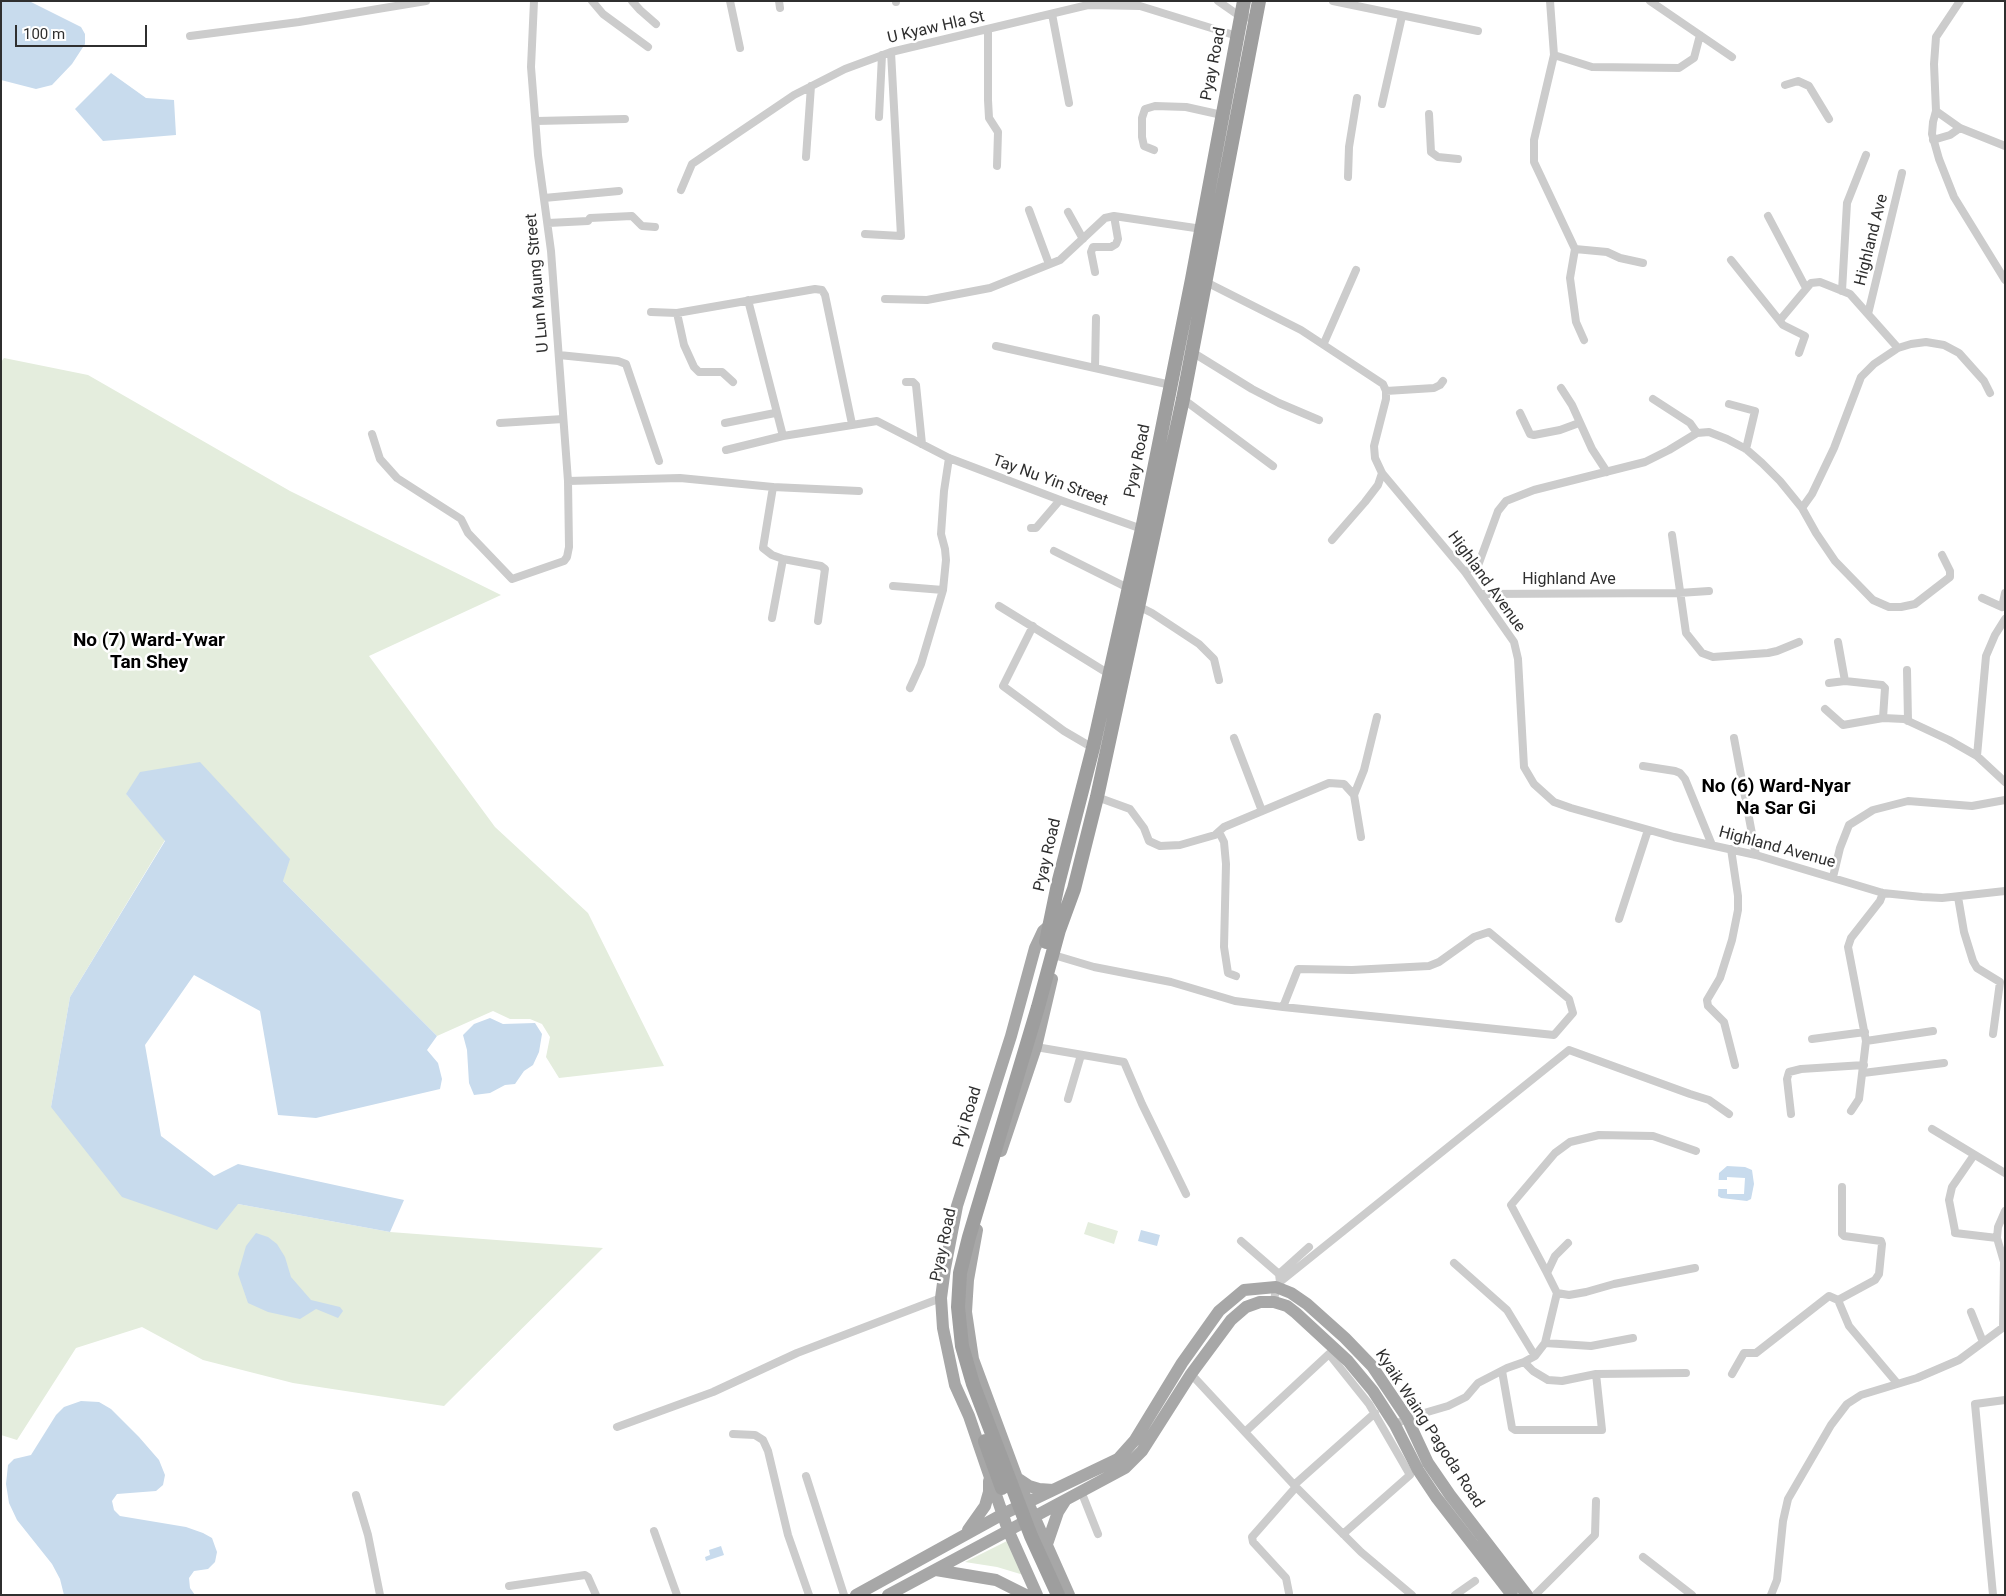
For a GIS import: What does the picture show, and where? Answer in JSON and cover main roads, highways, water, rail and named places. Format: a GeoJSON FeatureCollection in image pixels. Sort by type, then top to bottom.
{"type":"FeatureCollection","features":[{"type":"Feature","properties":{"kind":"highway","name":"Pyay Road"},"geometry":{"type":"LineString","coordinates":[[1049,1595],[1022,1540],[964,1384],[955,1348],[951,1306],[953,1273],[961,1237],[1056,926],[1074,889],[1097,796],[1192,352],[1202,230],[1244,1]]}},
{"type":"Feature","properties":{"kind":"highway","name":"Pyay Road"},"geometry":{"type":"LineString","coordinates":[[1064,1592],[1031,1536],[973,1384],[962,1346],[958,1307],[960,1273],[1035,1016],[1056,926],[1058,884],[1093,748],[1142,529],[1171,385],[1199,280],[1259,1]]}},
{"type":"Feature","properties":{"kind":"main road"},"geometry":{"type":"LineString","coordinates":[[1056,926],[1060,942],[1036,1047],[985,1200],[976,1235],[968,1280],[966,1312],[973,1359],[1017,1478],[1064,1592]]}},
{"type":"Feature","properties":{"kind":"main road","name":"Pyi Road"},"geometry":{"type":"LineString","coordinates":[[988,1474],[969,1416],[955,1385],[942,1328],[941,1298],[957,1206],[964,1189],[1011,1036],[1035,948],[1043,931],[1056,926]]}},
{"type":"Feature","properties":{"kind":"main road","name":"Kyaik Waing Pagoda Road"},"geometry":{"type":"LineString","coordinates":[[1053,1490],[1118,1459],[1135,1440],[1182,1363],[1219,1311],[1244,1290],[1278,1281],[1345,1338],[1372,1366],[1406,1418],[1428,1463],[1461,1519],[1498,1566],[1527,1595]]}},
{"type":"Feature","properties":{"kind":"main road"},"geometry":{"type":"LineString","coordinates":[[941,1298],[966,1312]]}},
{"type":"Feature","properties":{"kind":"main road","name":"Kyaik Waing Pagoda Road"},"geometry":{"type":"LineString","coordinates":[[1066,1498],[1124,1468],[1142,1451],[1191,1374],[1237,1314],[1246,1307],[1260,1302],[1274,1302],[1287,1306],[1296,1313],[1348,1361],[1373,1391],[1418,1470],[1436,1497],[1461,1519]]}},
{"type":"Feature","properties":{"kind":"main road"},"geometry":{"type":"LineString","coordinates":[[988,1474],[1008,1530],[1037,1595]]}},
{"type":"Feature","properties":{"kind":"main road"},"geometry":{"type":"LineString","coordinates":[[965,1534],[985,1506],[989,1492],[988,1474]]}},
{"type":"Feature","properties":{"kind":"main road"},"geometry":{"type":"LineString","coordinates":[[1017,1478],[1029,1486],[1053,1490]]}},
{"type":"Feature","properties":{"kind":"main road"},"geometry":{"type":"LineString","coordinates":[[856,1595],[965,1534],[1053,1490]]}},
{"type":"Feature","properties":{"kind":"main road"},"geometry":{"type":"LineString","coordinates":[[1046,1547],[1058,1512],[1066,1498]]}},
{"type":"Feature","properties":{"kind":"main road"},"geometry":{"type":"LineString","coordinates":[[888,1595],[1066,1498]]}},
{"type":"Feature","properties":{"kind":"main road","name":"Kyaik Waing Pagoda Road"},"geometry":{"type":"LineString","coordinates":[[1498,1566],[1512,1595]]}},
{"type":"Feature","properties":{"kind":"main road"},"geometry":{"type":"LineString","coordinates":[[936,1570],[996,1580],[1026,1595]]}},
{"type":"Feature","properties":{"kind":"water"},"geometry":{"type":"Polygon","coordinates":[[[1,1],[29,1],[81,27],[85,34],[85,44],[72,64],[52,85],[36,89],[1,80],[1,1]]]}},
{"type":"Feature","properties":{"kind":"water"},"geometry":{"type":"Polygon","coordinates":[[[111,73],[146,98],[174,100],[176,135],[103,141],[75,109],[111,73]]]}},
{"type":"Feature","properties":{"kind":"water"},"geometry":{"type":"Polygon","coordinates":[[[200,762],[290,859],[283,881],[437,1036],[427,1050],[438,1063],[442,1079],[440,1089],[316,1118],[278,1115],[260,1011],[194,975],[145,1045],[161,1136],[214,1176],[238,1164],[404,1200],[390,1232],[238,1204],[217,1230],[122,1197],[51,1107],[70,997],[165,841],[126,794],[140,772],[200,762]]]}},
{"type":"Feature","properties":{"kind":"water"},"geometry":{"type":"Polygon","coordinates":[[[490,1018],[503,1024],[535,1023],[542,1034],[539,1052],[533,1065],[524,1071],[515,1084],[505,1085],[490,1093],[474,1095],[469,1083],[467,1050],[463,1035],[474,1024],[490,1018]]]}},
{"type":"Feature","properties":{"kind":"water"},"geometry":{"type":"Polygon","coordinates":[[[1727,1166],[1745,1167],[1752,1170],[1754,1184],[1751,1199],[1747,1201],[1718,1196],[1719,1173],[1727,1166]]]}},
{"type":"Feature","properties":{"kind":"water"},"geometry":{"type":"Polygon","coordinates":[[[1141,1230],[1160,1235],[1157,1246],[1138,1241],[1141,1230]]]}},
{"type":"Feature","properties":{"kind":"water"},"geometry":{"type":"Polygon","coordinates":[[[256,1233],[268,1237],[277,1244],[285,1257],[291,1277],[311,1300],[340,1307],[343,1311],[338,1318],[316,1309],[300,1319],[268,1312],[248,1303],[238,1274],[246,1246],[256,1233]]]}},
{"type":"Feature","properties":{"kind":"water"},"geometry":{"type":"Polygon","coordinates":[[[81,1401],[99,1402],[111,1409],[159,1460],[165,1475],[163,1485],[156,1491],[117,1494],[112,1501],[114,1510],[120,1516],[186,1527],[212,1538],[217,1552],[215,1562],[208,1569],[194,1571],[189,1578],[190,1588],[195,1595],[64,1595],[60,1579],[52,1564],[17,1520],[9,1503],[6,1484],[8,1465],[14,1459],[31,1455],[56,1415],[64,1407],[81,1401]]]}},
{"type":"Feature","properties":{"kind":"water"},"geometry":{"type":"Polygon","coordinates":[[[721,1546],[724,1555],[706,1561],[705,1557],[710,1555],[709,1550],[721,1546]]]}},
{"type":"Feature","properties":{"kind":"district","name":"No (7) Ward-Ywar Tan Shey"},"geometry":{"type":"Point","coordinates":[149,652]}},
{"type":"Feature","properties":{"kind":"district","name":"No (6) Ward-Nyar Na Sar Gi"},"geometry":{"type":"Point","coordinates":[1776,798]}}]}
